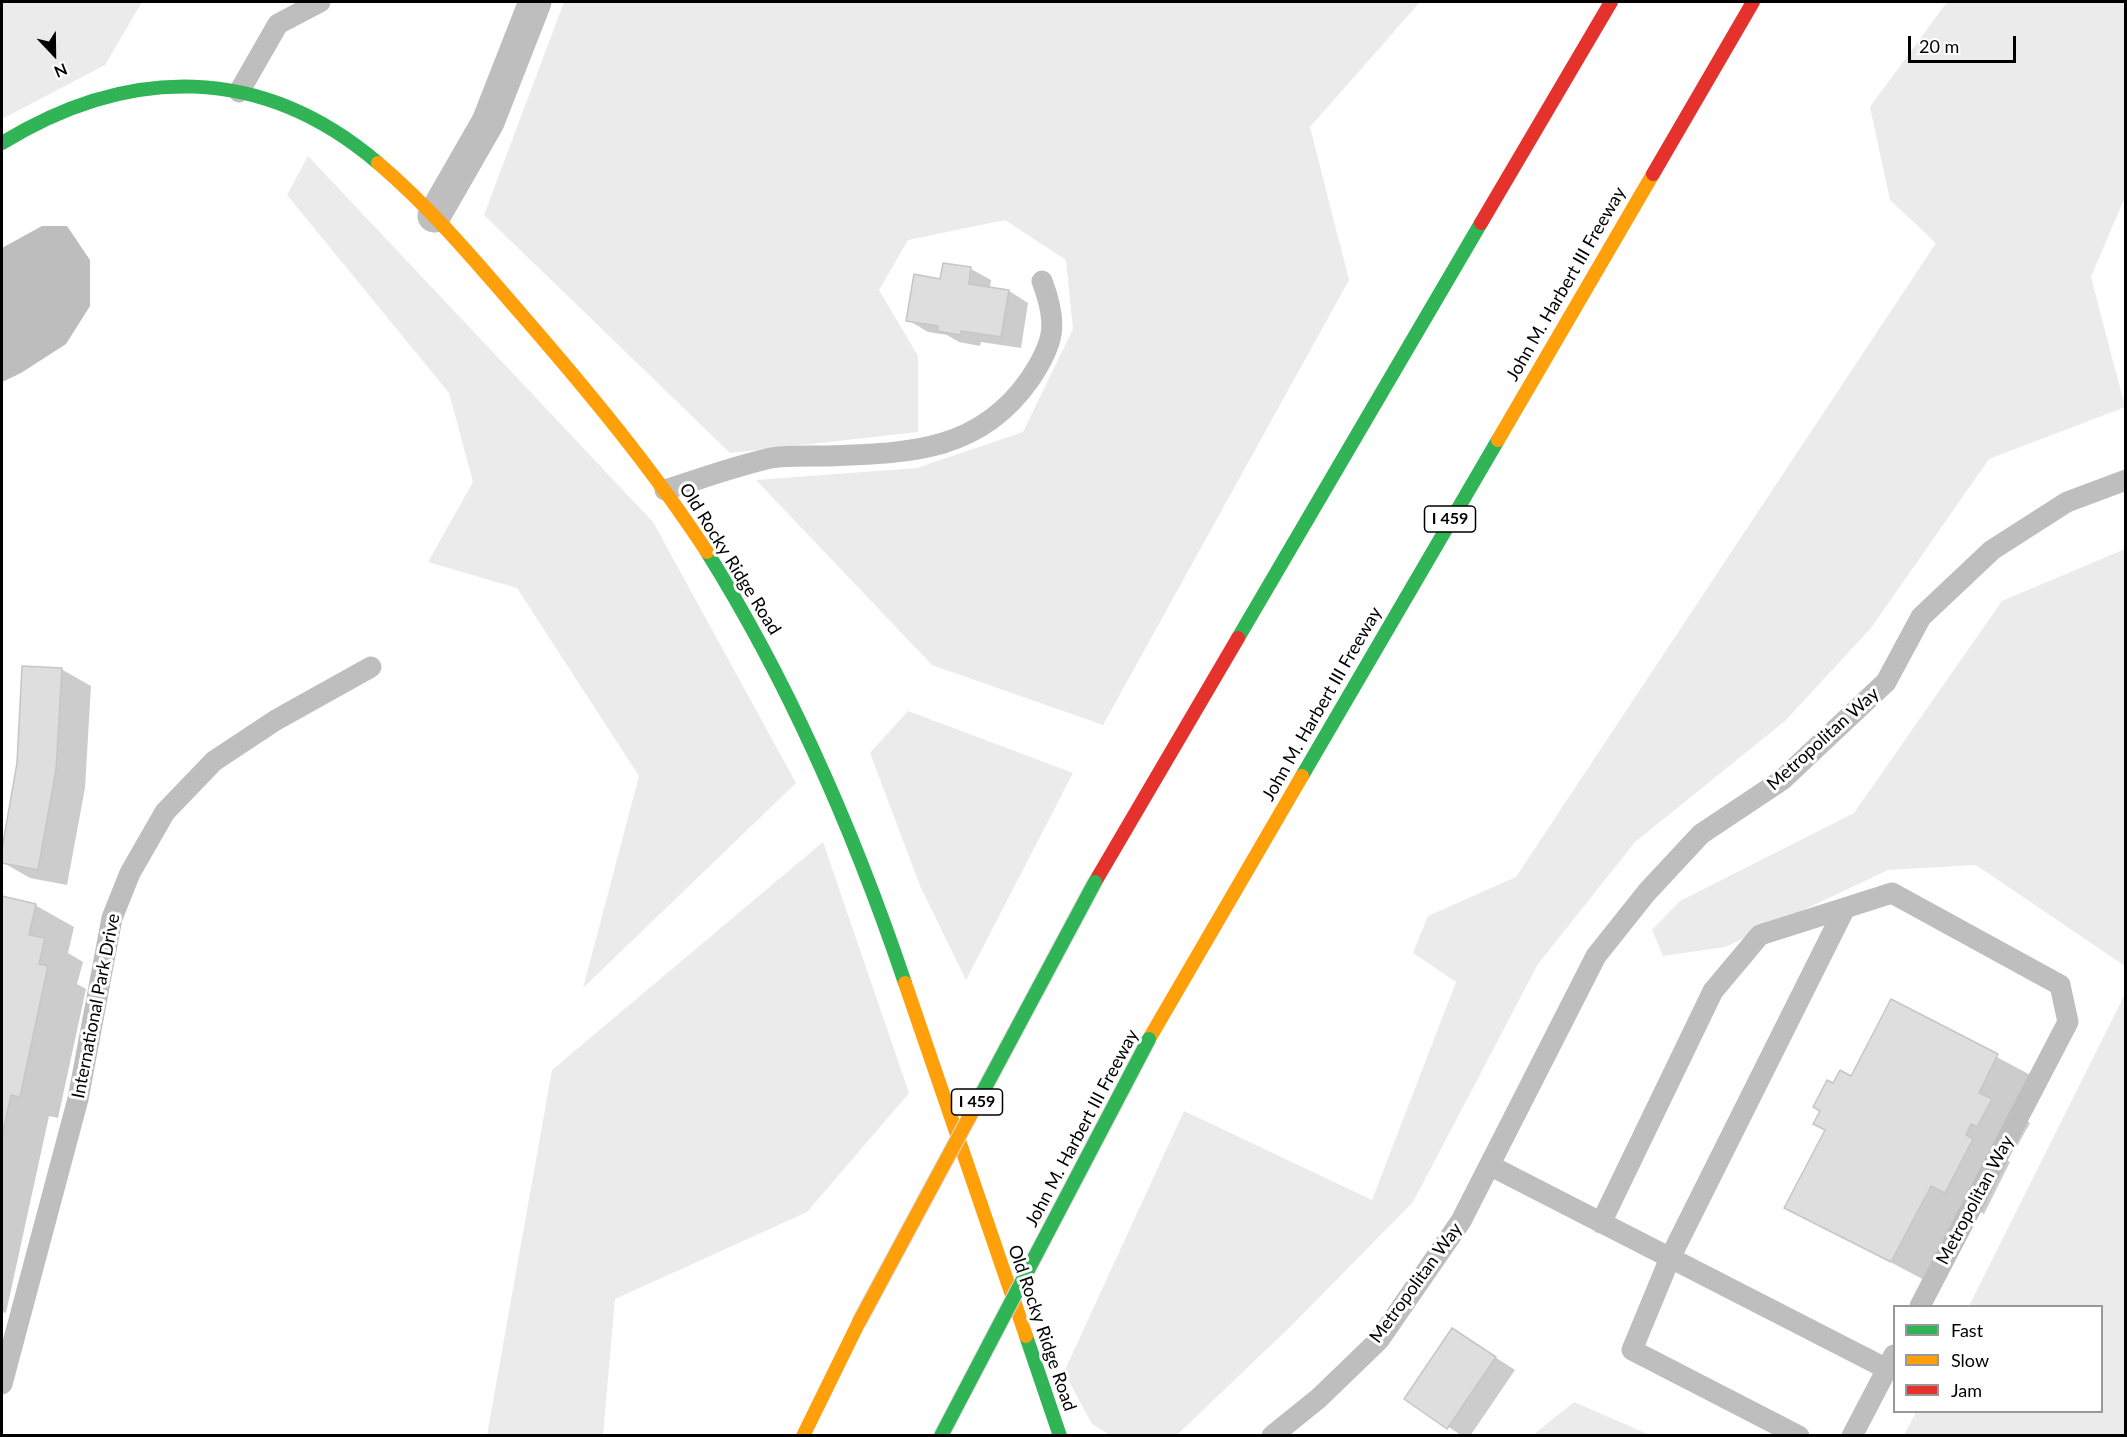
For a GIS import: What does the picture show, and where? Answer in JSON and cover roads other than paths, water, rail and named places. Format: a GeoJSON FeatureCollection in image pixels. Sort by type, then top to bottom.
{"type":"FeatureCollection","features":[{"type":"Feature","properties":{"kind":"main road","name":"I 459"},"geometry":{"type":"LineString","coordinates":[[803,1436],[859,1322],[1095,882],[1611,2]]}},
{"type":"Feature","properties":{"kind":"main road","name":"John M. Harbert III Freeway"},"geometry":{"type":"LineString","coordinates":[[941,1436],[1149,1039],[1753,2]]}},
{"type":"Feature","properties":{"kind":"main road","name":"Old Rocky Ridge Road"},"geometry":{"type":"LineString","coordinates":[[2,143],[52,116],[93,99],[134,90],[172,87],[239,92],[311,117],[374,161],[434,216],[475,259],[586,390],[665,490],[727,583],[770,657],[837,799],[915,1011],[1060,1436]]}},
{"type":"Feature","properties":{"kind":"street"},"geometry":{"type":"LineString","coordinates":[[434,216],[488,122],[536,2]]}},
{"type":"Feature","properties":{"kind":"lane"},"geometry":{"type":"LineString","coordinates":[[239,92],[278,24],[320,2]]}},
{"type":"Feature","properties":{"kind":"lane"},"geometry":{"type":"LineString","coordinates":[[665,490],[772,458],[904,453],[947,442],[979,427],[1015,400],[1044,358],[1052,337],[1053,310],[1042,281]]}},
{"type":"Feature","properties":{"kind":"lane","name":"Metropolitan Way"},"geometry":{"type":"LineString","coordinates":[[1272,1436],[1319,1398],[1379,1340],[1461,1221],[1596,956],[1647,892],[1701,834],[1782,780],[1886,682],[1921,617],[1992,550],[2067,502],[2126,480]]}},
{"type":"Feature","properties":{"kind":"lane","name":"International Park Drive"},"geometry":{"type":"LineString","coordinates":[[2,1384],[78,1099],[112,918],[130,873],[165,812],[214,761],[276,720],[371,668]]}},
{"type":"Feature","properties":{"kind":"lane","name":"Metropolitan Way"},"geometry":{"type":"LineString","coordinates":[[1601,1223],[1713,991],[1760,935],[1892,893],[2060,985],[2068,1022],[1921,1305]]}},
{"type":"Feature","properties":{"kind":"lane"},"geometry":{"type":"LineString","coordinates":[[1799,1436],[1632,1350],[1670,1258],[1845,908]]}},
{"type":"Feature","properties":{"kind":"lane"},"geometry":{"type":"LineString","coordinates":[[1491,1166],[1670,1258],[1891,1362],[1852,1436]]}}]}
